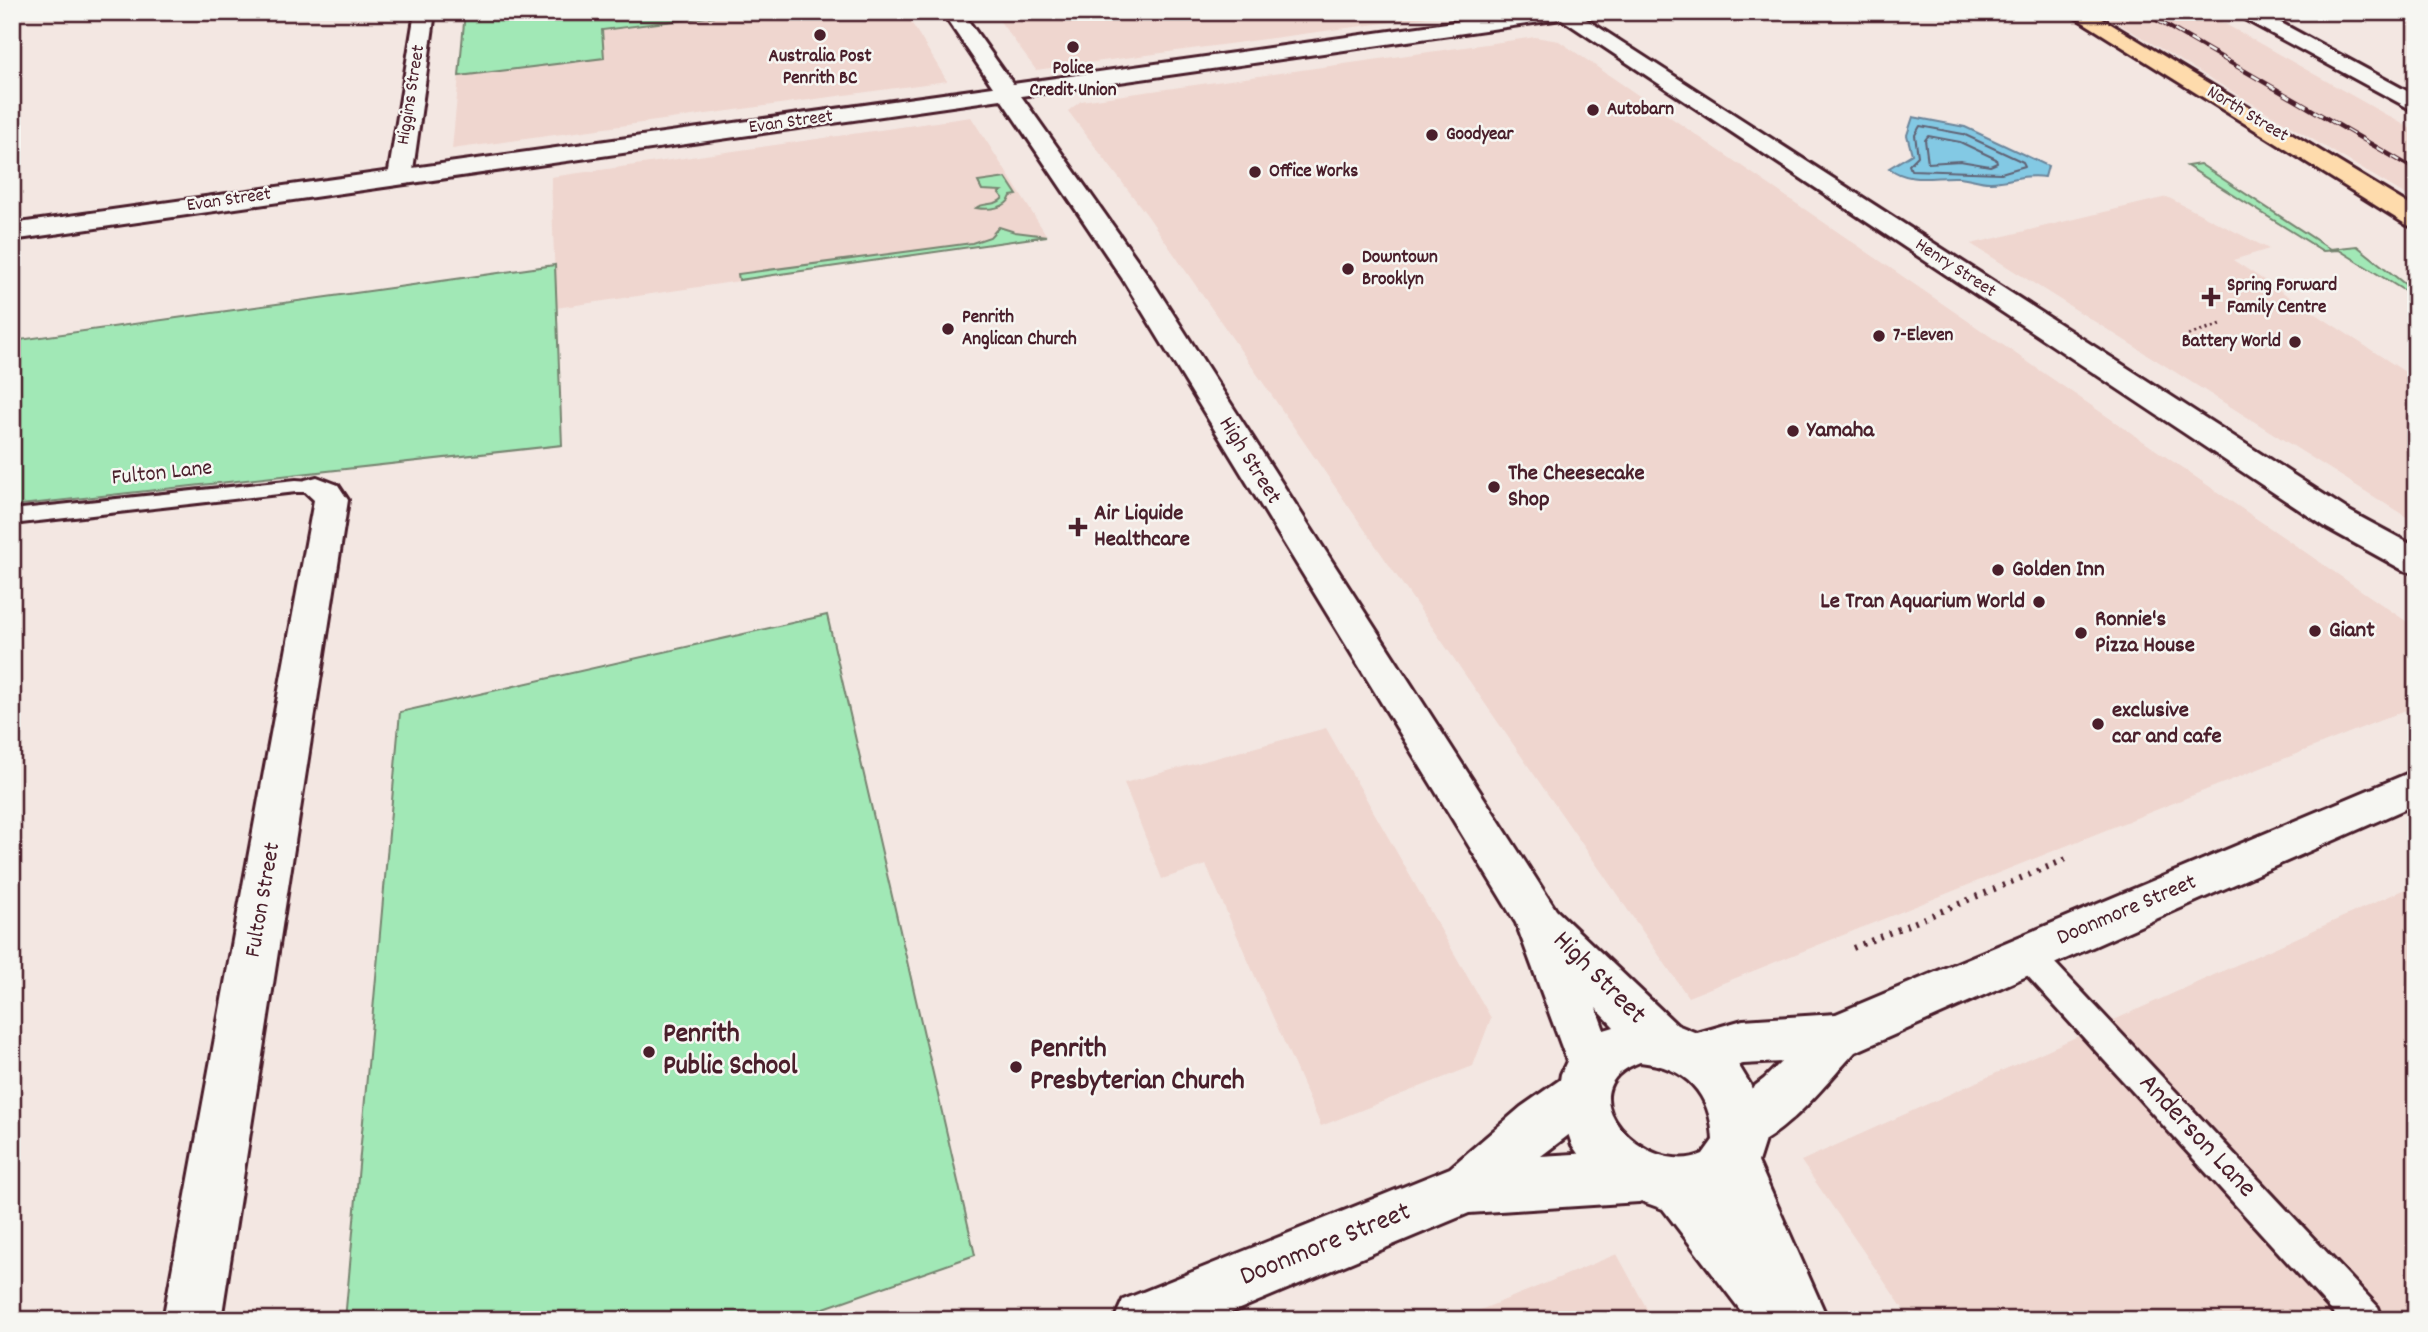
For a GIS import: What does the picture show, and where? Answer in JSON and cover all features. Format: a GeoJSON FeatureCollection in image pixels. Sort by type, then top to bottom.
{"type":"FeatureCollection","features":[{"type":"Feature","properties":{"kind":"highway","name":"North Street"},"geometry":{"type":"LineString","coordinates":[[2077,12],[2416,220]]}},
{"type":"Feature","properties":{"kind":"street","name":"Higgins Street"},"geometry":{"type":"LineString","coordinates":[[400,177],[425,12]]}},
{"type":"Feature","properties":{"kind":"street","name":"High Street"},"geometry":{"type":"LineString","coordinates":[[952,12],[1136,278],[1535,916],[1587,1078]]}},
{"type":"Feature","properties":{"kind":"street"},"geometry":{"type":"LineString","coordinates":[[2246,12],[2416,105]]}},
{"type":"Feature","properties":{"kind":"street","name":"Evan Street"},"geometry":{"type":"LineString","coordinates":[[12,232],[1564,13]]}},
{"type":"Feature","properties":{"kind":"street","name":"Henry Street"},"geometry":{"type":"LineString","coordinates":[[1564,13],[2350,526],[2416,562]]}},
{"type":"Feature","properties":{"kind":"street","name":"Fulton Street"},"geometry":{"type":"LineString","coordinates":[[192,1320],[331,500],[326,492],[317,487]]}},
{"type":"Feature","properties":{"kind":"street","name":"Henry Street"},"geometry":{"type":"LineString","coordinates":[[2350,526],[2416,580]]}},
{"type":"Feature","properties":{"kind":"street","name":"Doonmore Street"},"geometry":{"type":"LineString","coordinates":[[1677,1048],[1838,1036],[2416,786]]}},
{"type":"Feature","properties":{"kind":"street","name":"High Street"},"geometry":{"type":"LineString","coordinates":[[1535,916],[1677,1048]]}},
{"type":"Feature","properties":{"kind":"street","name":"Doonmore Street"},"geometry":{"type":"LineString","coordinates":[[1735,1144],[1838,1036]]}},
{"type":"Feature","properties":{"kind":"street"},"geometry":{"type":"LineString","coordinates":[[1735,1144],[1718,1174],[1699,1182],[1658,1180],[1616,1161],[1597,1141],[1585,1118],[1587,1078],[1605,1050],[1621,1043],[1640,1040],[1677,1048],[1712,1070],[1728,1089],[1736,1108],[1735,1144],[1799,1320]]}},
{"type":"Feature","properties":{"kind":"street","name":"Doonmore Street"},"geometry":{"type":"LineString","coordinates":[[1143,1320],[1469,1187],[1587,1078]]}},
{"type":"Feature","properties":{"kind":"street"},"geometry":{"type":"LineString","coordinates":[[1658,1180],[1784,1320]]}},
{"type":"Feature","properties":{"kind":"street","name":"Doonmore Street"},"geometry":{"type":"LineString","coordinates":[[1469,1187],[1658,1180]]}},
{"type":"Feature","properties":{"kind":"lane","name":"Fulton Lane"},"geometry":{"type":"LineString","coordinates":[[12,517],[296,486],[317,487]]}},
{"type":"Feature","properties":{"kind":"lane","name":"Anderson Lane"},"geometry":{"type":"LineString","coordinates":[[2028,954],[2365,1320]]}},
{"type":"Feature","properties":{"kind":"path"},"geometry":{"type":"LineString","coordinates":[[2188,335],[2222,324]]}},
{"type":"Feature","properties":{"kind":"path"},"geometry":{"type":"LineString","coordinates":[[1853,948],[2069,858]]}},
{"type":"Feature","properties":{"kind":"shaded area"},"geometry":{"type":"Polygon","coordinates":[[[465,12],[905,12],[947,81],[452,149],[465,12]]]}},
{"type":"Feature","properties":{"kind":"shaded area"},"geometry":{"type":"Polygon","coordinates":[[[993,12],[1465,12],[1036,70],[993,12]]]}},
{"type":"Feature","properties":{"kind":"shaded area"},"geometry":{"type":"Polygon","coordinates":[[[2099,12],[2204,12],[2406,126],[2416,132],[2416,201],[2099,12]]]}},
{"type":"Feature","properties":{"kind":"shaded area"},"geometry":{"type":"Polygon","coordinates":[[[1535,37],[1559,41],[2416,628],[2416,706],[1688,997],[1147,215],[1068,111],[1081,101],[1535,37]]]}},
{"type":"Feature","properties":{"kind":"shaded area"},"geometry":{"type":"Polygon","coordinates":[[[971,117],[1047,236],[556,308],[551,177],[971,117]]]}},
{"type":"Feature","properties":{"kind":"shaded area"},"geometry":{"type":"Polygon","coordinates":[[[2167,197],[2269,249],[2233,260],[2416,379],[2416,523],[1971,244],[2167,197]]]}},
{"type":"Feature","properties":{"kind":"shaded area"},"geometry":{"type":"Polygon","coordinates":[[[1326,728],[1491,1018],[1473,1066],[1321,1126],[1206,865],[1162,879],[1124,783],[1326,728]]]}},
{"type":"Feature","properties":{"kind":"shaded area"},"geometry":{"type":"Polygon","coordinates":[[[2416,884],[2416,1320],[1911,1320],[1801,1161],[2416,884]]]}},
{"type":"Feature","properties":{"kind":"shaded area"},"geometry":{"type":"Polygon","coordinates":[[[1617,1254],[1653,1320],[1456,1320],[1617,1254]]]}},
{"type":"Feature","properties":{"kind":"green space"},"geometry":{"type":"Polygon","coordinates":[[[465,12],[746,12],[602,30],[604,58],[459,76],[465,12]]]}},
{"type":"Feature","properties":{"kind":"green space"},"geometry":{"type":"Polygon","coordinates":[[[2200,164],[2330,249],[2357,246],[2416,293],[2416,298],[2339,250],[2323,251],[2187,166],[2200,164]]]}},
{"type":"Feature","properties":{"kind":"green space"},"geometry":{"type":"Polygon","coordinates":[[[1006,178],[1017,195],[1011,196],[1006,204],[996,208],[976,208],[997,203],[1003,198],[999,193],[1002,191],[982,190],[978,182],[1006,178]]]}},
{"type":"Feature","properties":{"kind":"green space"},"geometry":{"type":"Polygon","coordinates":[[[999,227],[1047,236],[739,280],[738,274],[972,243],[990,237],[999,227]]]}},
{"type":"Feature","properties":{"kind":"green space"},"geometry":{"type":"Polygon","coordinates":[[[555,265],[562,445],[12,506],[12,341],[555,265]]]}},
{"type":"Feature","properties":{"kind":"green space","name":"Penrith Public School"},"geometry":{"type":"Polygon","coordinates":[[[827,615],[975,1255],[790,1320],[345,1320],[400,712],[827,615]]]}},
{"type":"Feature","properties":{"kind":"water"},"geometry":{"type":"Polygon","coordinates":[[[1913,117],[1965,127],[2048,166],[2045,177],[2030,176],[1987,182],[1958,177],[1913,178],[1897,173],[1889,168],[1912,154],[1907,135],[1913,117]]]}},
{"type":"Feature","properties":{"kind":"railway"},"geometry":{"type":"LineString","coordinates":[[2143,12],[2416,170]]}},
{"type":"Feature","properties":{"kind":"place","name":"Australia Post Penrith BC"},"geometry":{"type":"Point","coordinates":[820,35]}},
{"type":"Feature","properties":{"kind":"place","name":"Police Credit Union"},"geometry":{"type":"Point","coordinates":[1073,47]}},
{"type":"Feature","properties":{"kind":"place","name":"Autobarn"},"geometry":{"type":"Point","coordinates":[1593,110]}},
{"type":"Feature","properties":{"kind":"place","name":"Goodyear"},"geometry":{"type":"Point","coordinates":[1432,135]}},
{"type":"Feature","properties":{"kind":"place","name":"Office Works"},"geometry":{"type":"Point","coordinates":[1255,172]}},
{"type":"Feature","properties":{"kind":"place","name":"Downtown Brooklyn"},"geometry":{"type":"Point","coordinates":[1348,269]}},
{"type":"Feature","properties":{"kind":"place","name":"Spring Forward Family Centre"},"geometry":{"type":"Point","coordinates":[2211,297]}},
{"type":"Feature","properties":{"kind":"place","name":"Penrith Anglican Church"},"geometry":{"type":"Point","coordinates":[948,329]}},
{"type":"Feature","properties":{"kind":"place","name":"7-Eleven"},"geometry":{"type":"Point","coordinates":[1879,336]}},
{"type":"Feature","properties":{"kind":"place","name":"Battery World"},"geometry":{"type":"Point","coordinates":[2295,342]}},
{"type":"Feature","properties":{"kind":"place","name":"Yamaha"},"geometry":{"type":"Point","coordinates":[1793,431]}},
{"type":"Feature","properties":{"kind":"place","name":"The Cheesecake Shop"},"geometry":{"type":"Point","coordinates":[1494,487]}},
{"type":"Feature","properties":{"kind":"place","name":"Air Liquide Healthcare"},"geometry":{"type":"Point","coordinates":[1078,527]}},
{"type":"Feature","properties":{"kind":"place","name":"Golden Inn"},"geometry":{"type":"Point","coordinates":[1998,570]}},
{"type":"Feature","properties":{"kind":"place","name":"Le Tran Aquarium World"},"geometry":{"type":"Point","coordinates":[2039,602]}},
{"type":"Feature","properties":{"kind":"place","name":"Giant"},"geometry":{"type":"Point","coordinates":[2315,631]}},
{"type":"Feature","properties":{"kind":"place","name":"Ronnie's Pizza House"},"geometry":{"type":"Point","coordinates":[2081,633]}},
{"type":"Feature","properties":{"kind":"place","name":"exclusive car and cafe"},"geometry":{"type":"Point","coordinates":[2098,724]}},
{"type":"Feature","properties":{"kind":"place","name":"Penrith Public School"},"geometry":{"type":"Point","coordinates":[649,1052]}},
{"type":"Feature","properties":{"kind":"place","name":"Penrith Presbyterian Church"},"geometry":{"type":"Point","coordinates":[1016,1067]}}]}
